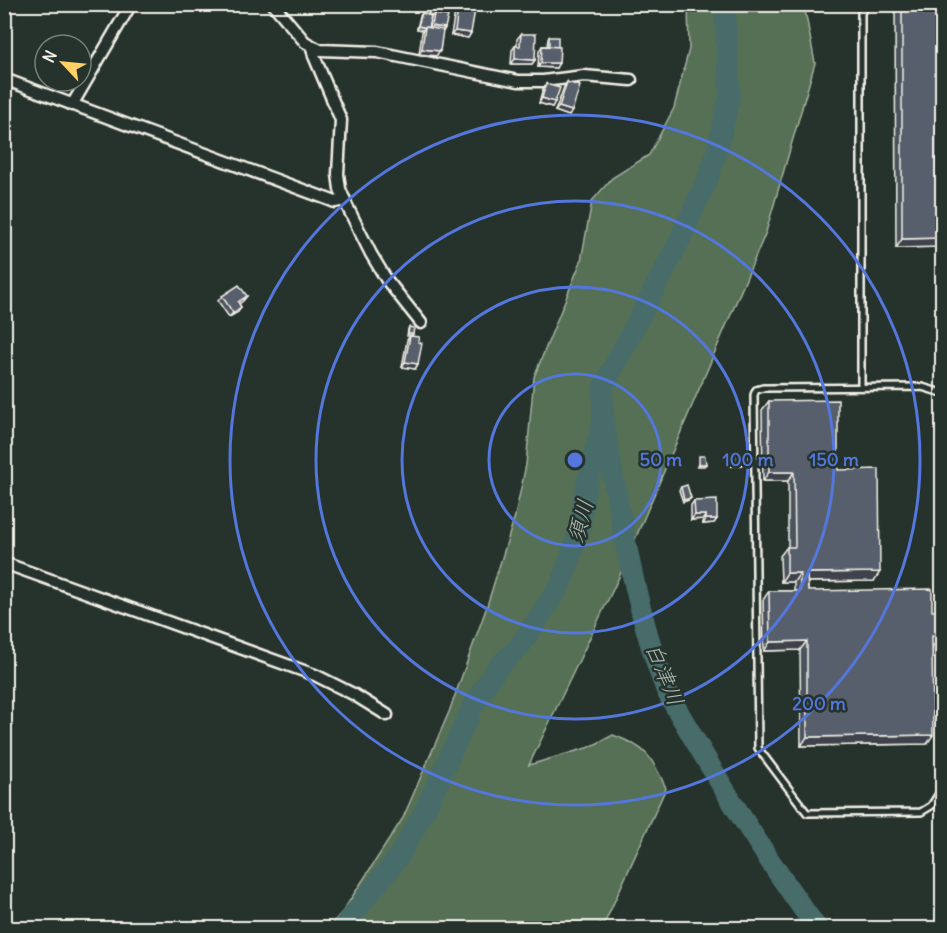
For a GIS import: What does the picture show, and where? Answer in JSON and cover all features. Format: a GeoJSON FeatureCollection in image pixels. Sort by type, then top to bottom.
{"type":"FeatureCollection","features":[{"type":"Feature","properties":{"kind":"street"},"geometry":{"type":"LineString","coordinates":[[72,105],[131,4]]}},
{"type":"Feature","properties":{"kind":"street"},"geometry":{"type":"LineString","coordinates":[[273,4],[305,42],[320,50],[376,52],[518,81],[591,76],[631,80]]}},
{"type":"Feature","properties":{"kind":"street"},"geometry":{"type":"LineString","coordinates":[[312,47],[341,120],[338,174],[354,223],[386,279],[421,323]]}},
{"type":"Feature","properties":{"kind":"street"},"geometry":{"type":"LineString","coordinates":[[4,79],[335,202],[345,200]]}},
{"type":"Feature","properties":{"kind":"street"},"geometry":{"type":"LineString","coordinates":[[4,563],[322,678],[387,715]]}},
{"type":"Feature","properties":{"kind":"lane"},"geometry":{"type":"LineString","coordinates":[[861,387],[861,13],[866,4]]}},
{"type":"Feature","properties":{"kind":"lane"},"geometry":{"type":"LineString","coordinates":[[942,393],[922,387],[763,388],[756,390],[754,395],[758,748],[807,813],[921,812],[931,806],[942,789]]}},
{"type":"Feature","properties":{"kind":"green space"},"geometry":{"type":"Polygon","coordinates":[[[688,5],[804,5],[815,63],[766,232],[619,577],[529,765],[590,747],[613,735],[634,744],[647,754],[666,788],[606,920],[595,928],[328,928],[343,911],[403,818],[449,712],[486,609],[515,516],[526,465],[534,377],[581,261],[592,201],[612,178],[649,155],[674,108],[689,49],[688,5]]]}},
{"type":"Feature","properties":{"kind":"building"},"geometry":{"type":"Polygon","coordinates":[[[432,4],[448,4],[446,13],[431,10],[432,4]]]}},
{"type":"Feature","properties":{"kind":"building"},"geometry":{"type":"Polygon","coordinates":[[[902,4],[942,4],[942,238],[902,239],[902,4]]]}},
{"type":"Feature","properties":{"kind":"building"},"geometry":{"type":"Polygon","coordinates":[[[458,8],[475,10],[471,33],[455,31],[458,8]]]}},
{"type":"Feature","properties":{"kind":"building"},"geometry":{"type":"Polygon","coordinates":[[[422,13],[431,16],[428,28],[418,26],[422,13]]]}},
{"type":"Feature","properties":{"kind":"building"},"geometry":{"type":"Polygon","coordinates":[[[434,14],[448,16],[445,28],[432,26],[434,14]]]}},
{"type":"Feature","properties":{"kind":"building"},"geometry":{"type":"Polygon","coordinates":[[[425,27],[443,30],[440,51],[422,49],[425,27]]]}},
{"type":"Feature","properties":{"kind":"building"},"geometry":{"type":"Polygon","coordinates":[[[521,34],[536,34],[535,60],[515,59],[515,46],[520,46],[521,34]]]}},
{"type":"Feature","properties":{"kind":"building"},"geometry":{"type":"Polygon","coordinates":[[[549,37],[558,37],[558,47],[549,46],[549,37]]]}},
{"type":"Feature","properties":{"kind":"building"},"geometry":{"type":"Polygon","coordinates":[[[542,46],[560,47],[559,63],[541,63],[542,46]]]}},
{"type":"Feature","properties":{"kind":"building"},"geometry":{"type":"Polygon","coordinates":[[[567,82],[580,86],[572,111],[559,107],[567,82]]]}},
{"type":"Feature","properties":{"kind":"building"},"geometry":{"type":"Polygon","coordinates":[[[546,84],[560,88],[555,102],[542,98],[546,84]]]}},
{"type":"Feature","properties":{"kind":"building"},"geometry":{"type":"Polygon","coordinates":[[[239,285],[247,296],[238,302],[241,307],[233,313],[222,296],[239,285]]]}},
{"type":"Feature","properties":{"kind":"building"},"geometry":{"type":"Polygon","coordinates":[[[409,327],[414,328],[413,334],[408,334],[409,327]]]}},
{"type":"Feature","properties":{"kind":"building"},"geometry":{"type":"Polygon","coordinates":[[[410,336],[419,337],[418,342],[422,343],[418,364],[405,362],[410,336]]]}},
{"type":"Feature","properties":{"kind":"building"},"geometry":{"type":"Polygon","coordinates":[[[838,400],[838,470],[879,469],[880,572],[807,573],[808,591],[932,589],[932,611],[942,610],[942,636],[932,636],[933,735],[807,737],[807,641],[770,642],[769,591],[800,591],[800,573],[787,573],[787,547],[795,547],[794,472],[769,472],[769,401],[838,400]]]}},
{"type":"Feature","properties":{"kind":"building"},"geometry":{"type":"Polygon","coordinates":[[[733,454],[743,454],[743,464],[733,464],[733,454]]]}},
{"type":"Feature","properties":{"kind":"building"},"geometry":{"type":"Polygon","coordinates":[[[699,456],[705,456],[706,464],[699,464],[699,456]]]}},
{"type":"Feature","properties":{"kind":"building"},"geometry":{"type":"Polygon","coordinates":[[[687,485],[691,498],[684,500],[681,487],[687,485]]]}},
{"type":"Feature","properties":{"kind":"building"},"geometry":{"type":"Polygon","coordinates":[[[717,500],[717,519],[706,519],[706,515],[695,515],[694,501],[717,500]]]}},
{"type":"Feature","properties":{"kind":"waterway","name":"須川"},"geometry":{"type":"LineString","coordinates":[[342,928],[400,855],[426,808],[472,708],[498,667],[520,646],[561,584],[579,532],[585,492],[603,421],[603,387],[678,244],[707,180],[717,151],[730,94],[724,4]]}},
{"type":"Feature","properties":{"kind":"waterway","name":"白津川"},"geometry":{"type":"LineString","coordinates":[[604,427],[637,595],[667,692],[739,813],[817,928]]}}]}
